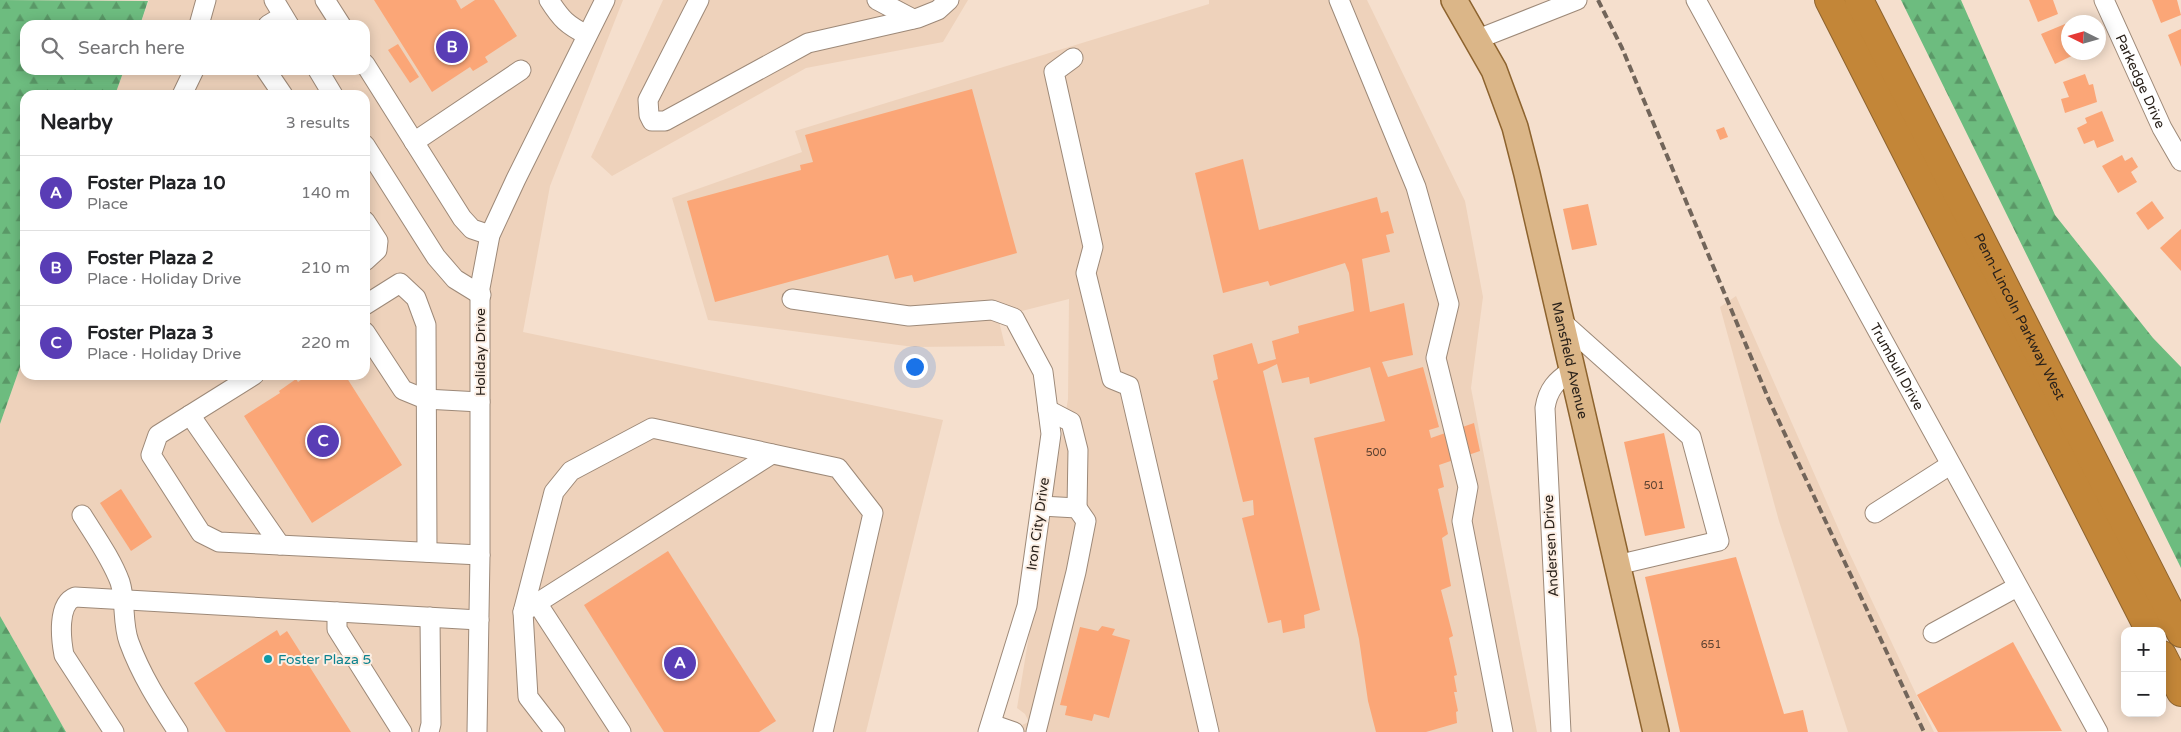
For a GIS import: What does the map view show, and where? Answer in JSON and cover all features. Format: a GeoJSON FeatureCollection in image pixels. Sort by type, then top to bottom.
{"type":"FeatureCollection","features":[{"type":"Feature","properties":{"kind":"highway","name":"Penn-Lincoln Parkway West"},"geometry":{"type":"LineString","coordinates":[[1829,0],[2148,627]]}},
{"type":"Feature","properties":{"kind":"highway","name":"Penn-Lincoln Parkway West"},"geometry":{"type":"LineString","coordinates":[[1859,0],[2181,633]]}},
{"type":"Feature","properties":{"kind":"highway"},"geometry":{"type":"LineString","coordinates":[[2166,663],[2181,692]]}},
{"type":"Feature","properties":{"kind":"main road","name":"Mansfield Avenue"},"geometry":{"type":"LineString","coordinates":[[1454,0],[1478,38],[1494,70],[1515,127],[1656,732]]}},
{"type":"Feature","properties":{"kind":"street"},"geometry":{"type":"LineString","coordinates":[[200,20],[206,0]]}},
{"type":"Feature","properties":{"kind":"street"},"geometry":{"type":"LineString","coordinates":[[325,0],[338,20]]}},
{"type":"Feature","properties":{"kind":"street"},"geometry":{"type":"LineString","coordinates":[[549,0],[560,18],[568,26],[587,36]]}},
{"type":"Feature","properties":{"kind":"street","name":"Holiday Drive"},"geometry":{"type":"LineString","coordinates":[[477,732],[480,555],[480,295],[490,235],[604,0]]}},
{"type":"Feature","properties":{"kind":"street"},"geometry":{"type":"LineString","coordinates":[[699,0],[648,100],[649,115],[652,121],[665,121],[808,43],[913,18],[938,10],[949,0]]}},
{"type":"Feature","properties":{"kind":"street"},"geometry":{"type":"LineString","coordinates":[[877,0],[913,18]]}},
{"type":"Feature","properties":{"kind":"street"},"geometry":{"type":"LineString","coordinates":[[1339,0],[1416,187],[1449,304],[1436,358],[1468,487],[1462,521],[1503,732]]}},
{"type":"Feature","properties":{"kind":"street","name":"Trumbull Drive"},"geometry":{"type":"LineString","coordinates":[[1696,0],[1950,466],[2098,732]]}},
{"type":"Feature","properties":{"kind":"street","name":"Parkedge Drive"},"geometry":{"type":"LineString","coordinates":[[2104,0],[2162,128],[2181,160]]}},
{"type":"Feature","properties":{"kind":"street"},"geometry":{"type":"LineString","coordinates":[[1478,38],[1571,2]]}},
{"type":"Feature","properties":{"kind":"street"},"geometry":{"type":"LineString","coordinates":[[1073,58],[1054,72],[1093,247],[1086,273],[1112,379],[1129,386],[1209,732]]}},
{"type":"Feature","properties":{"kind":"street"},"geometry":{"type":"LineString","coordinates":[[414,142],[521,70]]}},
{"type":"Feature","properties":{"kind":"street"},"geometry":{"type":"LineString","coordinates":[[370,72],[462,218],[472,228],[490,235]]}},
{"type":"Feature","properties":{"kind":"street"},"geometry":{"type":"LineString","coordinates":[[184,90],[192,75]]}},
{"type":"Feature","properties":{"kind":"street"},"geometry":{"type":"LineString","coordinates":[[269,75],[280,90]]}},
{"type":"Feature","properties":{"kind":"street"},"geometry":{"type":"LineString","coordinates":[[321,75],[331,90]]}},
{"type":"Feature","properties":{"kind":"street"},"geometry":{"type":"LineString","coordinates":[[370,153],[436,257],[455,279],[480,295]]}},
{"type":"Feature","properties":{"kind":"street"},"geometry":{"type":"LineString","coordinates":[[370,229],[378,241],[377,250],[370,257]]}},
{"type":"Feature","properties":{"kind":"street"},"geometry":{"type":"LineString","coordinates":[[370,302],[400,283],[416,298],[426,325],[427,552]]}},
{"type":"Feature","properties":{"kind":"street","name":"Iron City Drive"},"geometry":{"type":"LineString","coordinates":[[792,299],[909,316],[992,310],[1014,318],[1043,372],[1051,434],[1027,606],[990,728]]}},
{"type":"Feature","properties":{"kind":"street"},"geometry":{"type":"LineString","coordinates":[[1560,320],[1691,437],[1720,541],[1617,565]]}},
{"type":"Feature","properties":{"kind":"street"},"geometry":{"type":"LineString","coordinates":[[370,340],[403,390],[425,399],[480,402]]}},
{"type":"Feature","properties":{"kind":"street","name":"Andersen Drive"},"geometry":{"type":"LineString","coordinates":[[1561,732],[1545,408],[1547,395],[1554,383],[1572,370]]}},
{"type":"Feature","properties":{"kind":"street"},"geometry":{"type":"LineString","coordinates":[[246,380],[158,435],[151,455],[201,533],[220,542],[480,555]]}},
{"type":"Feature","properties":{"kind":"street"},"geometry":{"type":"LineString","coordinates":[[1036,732],[1078,564],[1086,521],[1077,508],[1078,450],[1071,422],[1048,410]]}},
{"type":"Feature","properties":{"kind":"street"},"geometry":{"type":"LineString","coordinates":[[190,415],[280,545]]}},
{"type":"Feature","properties":{"kind":"street"},"geometry":{"type":"LineString","coordinates":[[555,732],[528,697],[530,607],[554,492],[571,471],[652,428],[838,468],[873,513],[824,726],[806,732]]}},
{"type":"Feature","properties":{"kind":"street"},"geometry":{"type":"LineString","coordinates":[[530,607],[772,454]]}},
{"type":"Feature","properties":{"kind":"street"},"geometry":{"type":"LineString","coordinates":[[1875,513],[1950,466]]}},
{"type":"Feature","properties":{"kind":"street"},"geometry":{"type":"LineString","coordinates":[[1041,506],[1077,508]]}},
{"type":"Feature","properties":{"kind":"street"},"geometry":{"type":"LineString","coordinates":[[82,515],[111,562],[120,582],[128,639],[143,676],[178,732]]}},
{"type":"Feature","properties":{"kind":"street"},"geometry":{"type":"LineString","coordinates":[[1933,633],[2017,587]]}},
{"type":"Feature","properties":{"kind":"street"},"geometry":{"type":"LineString","coordinates":[[114,732],[64,655],[61,642],[64,610],[70,598],[75,596],[479,620]]}},
{"type":"Feature","properties":{"kind":"street"},"geometry":{"type":"LineString","coordinates":[[530,607],[618,731]]}},
{"type":"Feature","properties":{"kind":"street"},"geometry":{"type":"LineString","coordinates":[[337,612],[337,629],[402,732]]}},
{"type":"Feature","properties":{"kind":"street"},"geometry":{"type":"LineString","coordinates":[[429,732],[430,617]]}},
{"type":"Feature","properties":{"kind":"street"},"geometry":{"type":"LineString","coordinates":[[990,728],[1014,732]]}},
{"type":"Feature","properties":{"kind":"shaded area"},"geometry":{"type":"Polygon","coordinates":[[[149,0],[623,0],[550,186],[523,332],[943,420],[866,732],[66,732],[0,616],[0,424],[20,367],[20,380],[370,380],[370,90],[117,90],[122,75],[370,75],[370,20],[142,20],[149,0]]]}},
{"type":"Feature","properties":{"kind":"shaded area"},"geometry":{"type":"Polygon","coordinates":[[[663,0],[968,0],[943,42],[806,68],[612,176],[591,157],[663,0]]]}},
{"type":"Feature","properties":{"kind":"shaded area"},"geometry":{"type":"Polygon","coordinates":[[[1209,0],[1367,0],[1465,201],[1483,297],[1471,388],[1537,732],[1005,732],[1029,722],[1025,714],[1017,708],[1068,399],[1069,299],[998,317],[1005,346],[914,347],[708,320],[672,198],[802,152],[795,131],[1209,4],[1209,0]]]}},
{"type":"Feature","properties":{"kind":"shaded area"},"geometry":{"type":"Polygon","coordinates":[[[1736,296],[1846,546],[1934,732],[1848,732],[1779,521],[1720,307],[1736,296]]]}},
{"type":"Feature","properties":{"kind":"green space"},"geometry":{"type":"Polygon","coordinates":[[[0,0],[148,1],[142,20],[20,20],[20,75],[122,75],[117,90],[20,90],[20,367],[0,424],[0,0]]]}},
{"type":"Feature","properties":{"kind":"green space"},"geometry":{"type":"Polygon","coordinates":[[[1901,0],[1961,0],[2055,215],[2153,338],[2181,367],[2181,568],[1901,0]]]}},
{"type":"Feature","properties":{"kind":"green space"},"geometry":{"type":"Polygon","coordinates":[[[0,616],[66,732],[0,732],[0,616]]]}},
{"type":"Feature","properties":{"kind":"building"},"geometry":{"type":"Polygon","coordinates":[[[374,0],[456,0],[461,9],[475,0],[494,0],[517,36],[485,57],[488,62],[473,71],[470,67],[432,92],[374,0]]]}},
{"type":"Feature","properties":{"kind":"building"},"geometry":{"type":"Polygon","coordinates":[[[2029,0],[2053,0],[2058,14],[2038,22],[2029,0]]]}},
{"type":"Feature","properties":{"kind":"building"},"geometry":{"type":"Polygon","coordinates":[[[2152,0],[2177,0],[2181,15],[2161,23],[2152,0]]]}},
{"type":"Feature","properties":{"kind":"building"},"geometry":{"type":"Polygon","coordinates":[[[2061,26],[2061,60],[2063,60],[2055,64],[2041,34],[2061,26]]]}},
{"type":"Feature","properties":{"kind":"building"},"geometry":{"type":"Polygon","coordinates":[[[2181,29],[2181,67],[2168,35],[2181,29]]]}},
{"type":"Feature","properties":{"kind":"building"},"geometry":{"type":"Polygon","coordinates":[[[398,44],[419,77],[410,83],[388,50],[398,44]]]}},
{"type":"Feature","properties":{"kind":"building"},"geometry":{"type":"Polygon","coordinates":[[[2085,74],[2089,85],[2093,84],[2097,102],[2065,113],[2061,99],[2069,97],[2063,82],[2085,74]]]}},
{"type":"Feature","properties":{"kind":"building"},"geometry":{"type":"Polygon","coordinates":[[[972,89],[1017,253],[914,282],[912,275],[895,279],[888,255],[715,302],[687,201],[801,170],[800,165],[813,162],[805,135],[972,89]]]}},
{"type":"Feature","properties":{"kind":"building"},"geometry":{"type":"Polygon","coordinates":[[[2102,111],[2114,141],[2097,148],[2094,140],[2084,144],[2077,128],[2087,123],[2085,118],[2102,111]]]}},
{"type":"Feature","properties":{"kind":"building"},"geometry":{"type":"Polygon","coordinates":[[[1724,127],[1728,137],[1720,140],[1716,130],[1724,127]]]}},
{"type":"Feature","properties":{"kind":"building"},"geometry":{"type":"Polygon","coordinates":[[[2122,155],[2125,161],[2132,157],[2138,167],[2131,172],[2137,182],[2118,193],[2102,166],[2122,155]]]}},
{"type":"Feature","properties":{"kind":"building"},"geometry":{"type":"Polygon","coordinates":[[[1243,159],[1259,230],[1377,197],[1381,213],[1388,211],[1394,233],[1386,235],[1390,252],[1362,259],[1370,312],[1404,303],[1413,355],[1382,362],[1388,377],[1423,367],[1439,427],[1429,430],[1431,438],[1474,423],[1480,451],[1439,465],[1444,487],[1438,489],[1448,534],[1442,538],[1451,586],[1441,590],[1453,636],[1449,638],[1457,675],[1454,676],[1457,692],[1454,692],[1458,711],[1456,712],[1457,723],[1426,732],[1376,732],[1368,701],[1359,639],[1314,438],[1385,421],[1370,367],[1310,384],[1309,377],[1282,383],[1277,364],[1263,371],[1320,610],[1304,615],[1305,628],[1283,633],[1281,620],[1268,623],[1242,518],[1254,515],[1253,500],[1243,502],[1213,381],[1218,379],[1213,355],[1252,343],[1258,364],[1276,359],[1272,341],[1299,333],[1298,326],[1354,311],[1349,273],[1345,263],[1270,286],[1268,281],[1223,293],[1195,173],[1243,159]]]}},
{"type":"Feature","properties":{"kind":"building"},"geometry":{"type":"Polygon","coordinates":[[[2152,201],[2164,218],[2148,230],[2136,213],[2152,201]]]}},
{"type":"Feature","properties":{"kind":"building"},"geometry":{"type":"Polygon","coordinates":[[[1588,204],[1597,245],[1572,250],[1563,209],[1588,204]]]}},
{"type":"Feature","properties":{"kind":"building"},"geometry":{"type":"Polygon","coordinates":[[[2181,229],[2181,271],[2160,248],[2181,229]]]}},
{"type":"Feature","properties":{"kind":"building"},"geometry":{"type":"Polygon","coordinates":[[[295,380],[298,382],[301,380],[348,380],[402,465],[312,523],[244,416],[280,393],[279,391],[295,380]]]}},
{"type":"Feature","properties":{"kind":"building"},"geometry":{"type":"Polygon","coordinates":[[[1664,433],[1685,528],[1645,536],[1624,442],[1664,433]]]}},
{"type":"Feature","properties":{"kind":"building"},"geometry":{"type":"Polygon","coordinates":[[[121,489],[152,537],[131,551],[100,503],[121,489]]]}},
{"type":"Feature","properties":{"kind":"building"},"geometry":{"type":"Polygon","coordinates":[[[668,551],[776,721],[759,732],[664,732],[584,605],[668,551]]]}},
{"type":"Feature","properties":{"kind":"building"},"geometry":{"type":"Polygon","coordinates":[[[1736,557],[1784,714],[1803,710],[1808,732],[1680,732],[1645,577],[1736,557]]]}},
{"type":"Feature","properties":{"kind":"building"},"geometry":{"type":"Polygon","coordinates":[[[1102,626],[1115,629],[1112,635],[1130,640],[1109,718],[1094,714],[1092,721],[1065,715],[1067,706],[1060,705],[1080,627],[1098,631],[1102,626]]]}},
{"type":"Feature","properties":{"kind":"building","name":"Foster Plaza 5"},"geometry":{"type":"Polygon","coordinates":[[[277,630],[280,636],[287,631],[351,732],[226,732],[194,683],[277,630]]]}},
{"type":"Feature","properties":{"kind":"building"},"geometry":{"type":"Polygon","coordinates":[[[2013,642],[2062,731],[1938,732],[1917,695],[2013,642]]]}},
{"type":"Feature","properties":{"kind":"railway"},"geometry":{"type":"LineString","coordinates":[[1598,0],[1622,48],[1769,400],[1924,732]]}},
{"type":"Feature","properties":{"kind":"place","name":"Foster Plaza 2"},"geometry":{"type":"Point","coordinates":[452,47]}},
{"type":"Feature","properties":{"kind":"place","name":"Foster Plaza 3"},"geometry":{"type":"Point","coordinates":[323,441]}},
{"type":"Feature","properties":{"kind":"place","name":"Foster Plaza 5"},"geometry":{"type":"Point","coordinates":[268,659]}},
{"type":"Feature","properties":{"kind":"place","name":"Foster Plaza 10"},"geometry":{"type":"Point","coordinates":[680,663]}}]}
